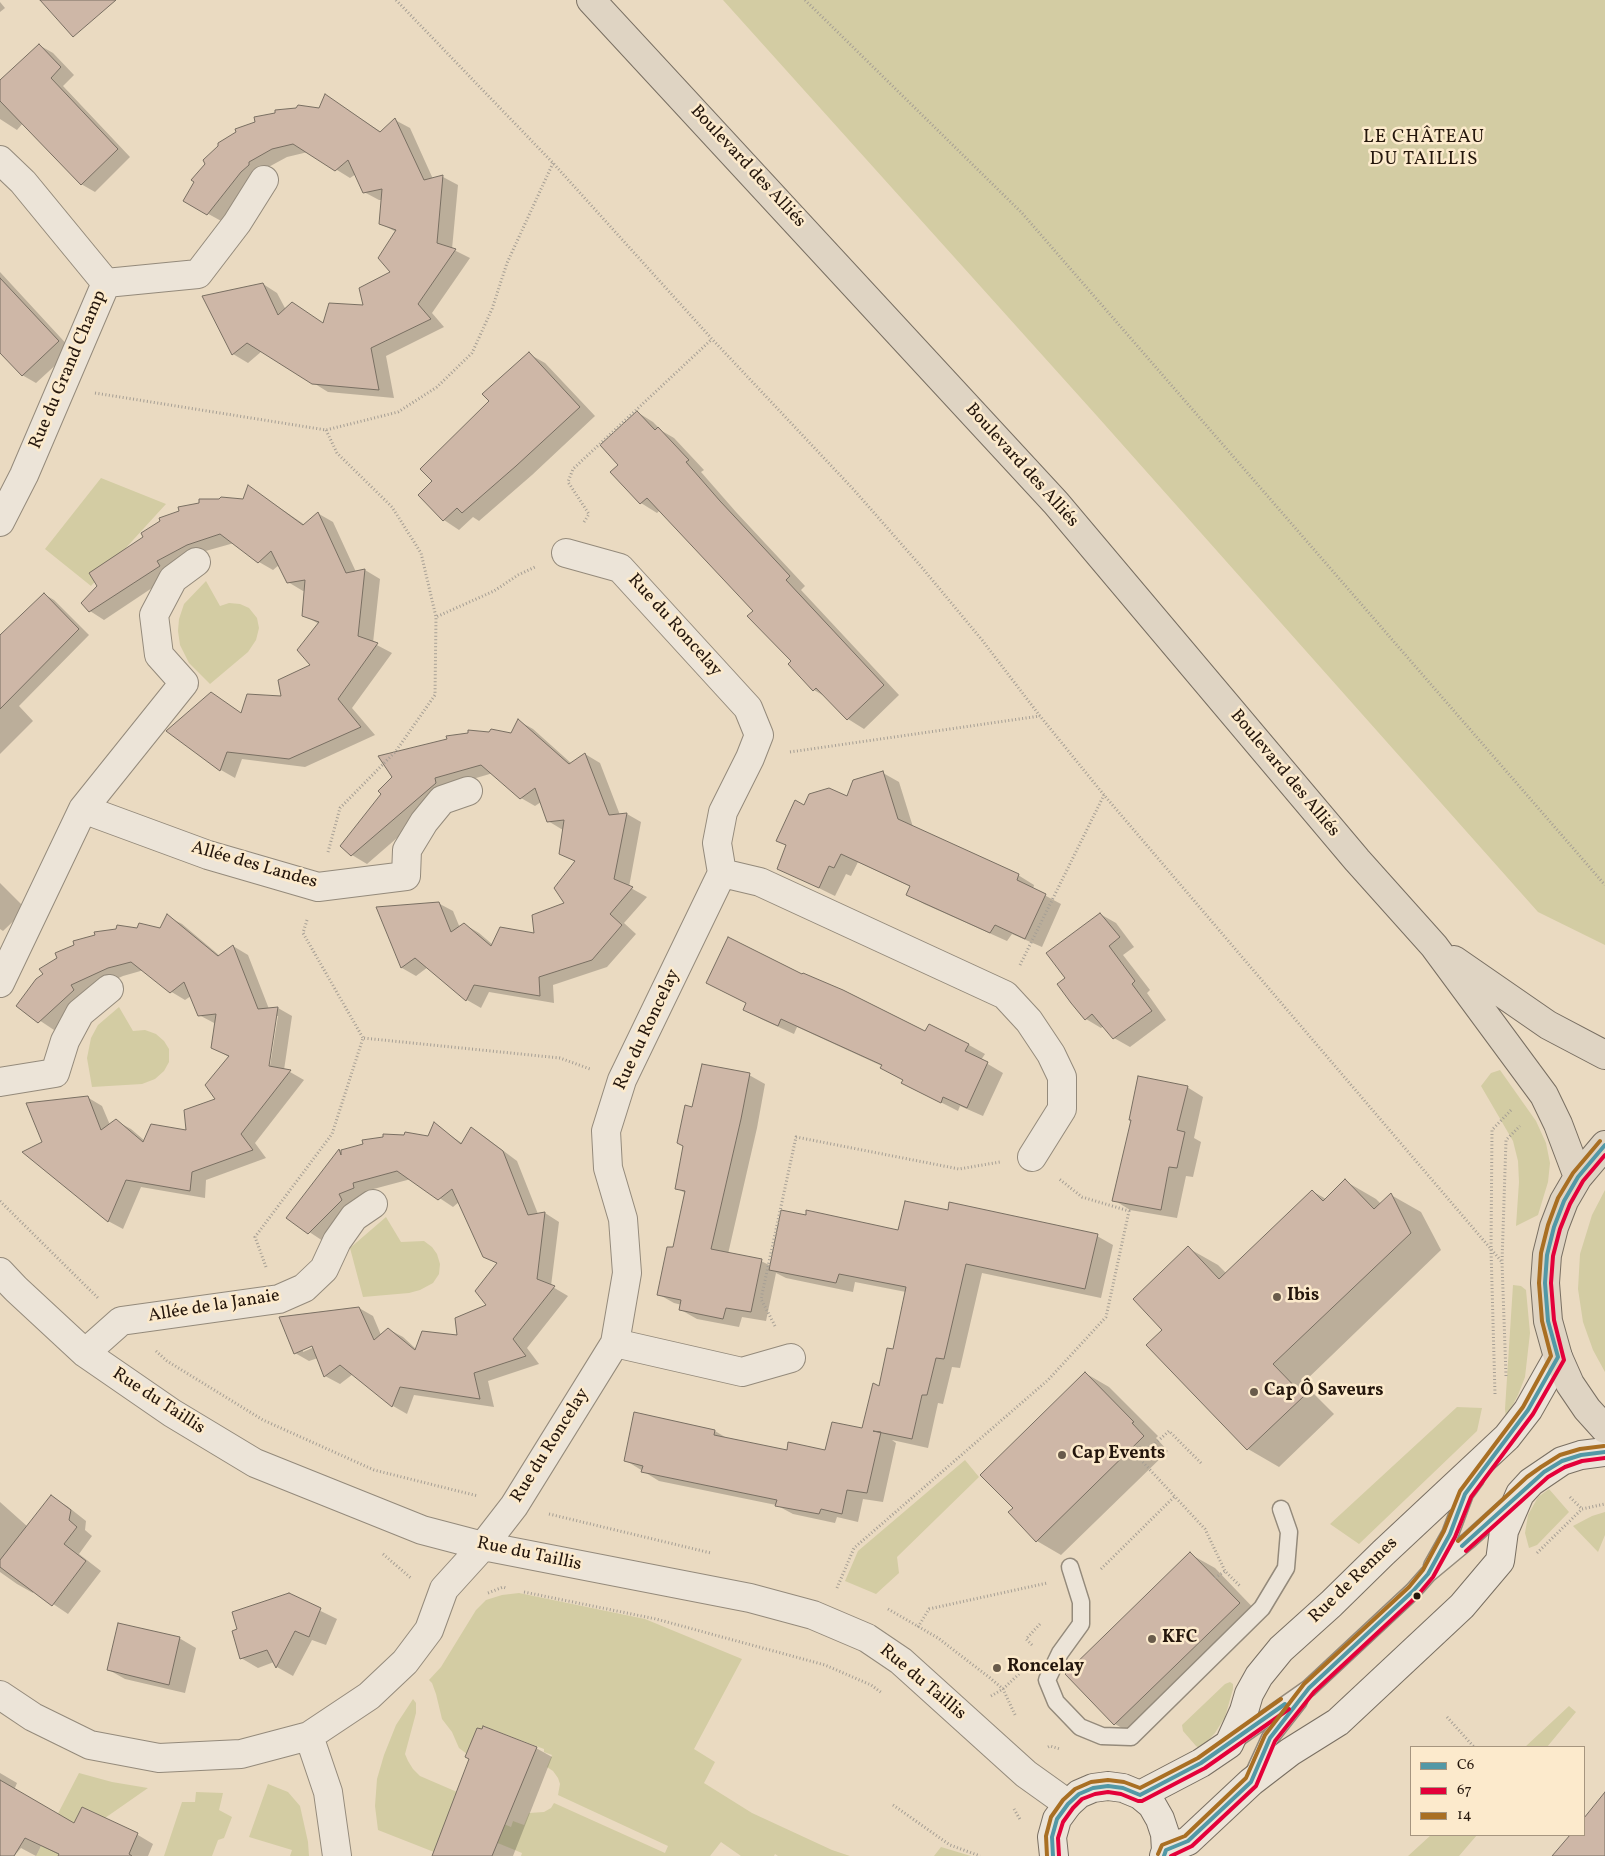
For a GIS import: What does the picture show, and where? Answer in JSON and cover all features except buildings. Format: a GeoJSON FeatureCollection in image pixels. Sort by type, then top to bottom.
{"type":"FeatureCollection","features":[{"type":"Feature","properties":{"kind":"main road","name":"Boulevard des Alliés"},"geometry":{"type":"LineString","coordinates":[[591,0],[1056,503],[1357,860],[1434,946],[1544,1095],[1558,1124],[1578,1177]]}},
{"type":"Feature","properties":{"kind":"main road","name":"Boulevard des Alliés"},"geometry":{"type":"LineString","coordinates":[[1434,946],[1548,1025],[1605,1054]]}},
{"type":"Feature","properties":{"kind":"main road"},"geometry":{"type":"LineString","coordinates":[[1605,1145],[1578,1177],[1564,1201],[1554,1227],[1545,1283],[1548,1321],[1558,1357],[1570,1384],[1605,1429]]}},
{"type":"Feature","properties":{"kind":"street","name":"Rue du Grand Champ"},"geometry":{"type":"LineString","coordinates":[[0,160],[23,182],[106,283],[63,388],[24,475],[0,522]]}},
{"type":"Feature","properties":{"kind":"street"},"geometry":{"type":"LineString","coordinates":[[106,283],[198,274],[237,223],[264,180]]}},
{"type":"Feature","properties":{"kind":"street","name":"Rue du Roncelay"},"geometry":{"type":"LineString","coordinates":[[0,1695],[33,1717],[90,1745],[159,1758],[241,1754],[309,1736],[369,1696],[405,1662],[429,1630],[444,1589],[483,1546],[514,1506],[615,1343],[627,1273],[623,1219],[608,1168],[606,1131],[622,1080],[722,873],[717,843],[723,812],[750,758],[759,735],[748,708],[620,568],[566,553]]}},
{"type":"Feature","properties":{"kind":"street"},"geometry":{"type":"LineString","coordinates":[[0,983],[82,809],[184,683],[159,655],[154,616],[172,579],[196,562]]}},
{"type":"Feature","properties":{"kind":"street","name":"Allée des Landes"},"geometry":{"type":"LineString","coordinates":[[82,809],[208,854],[318,886],[406,876],[407,850],[424,822],[442,800],[468,791]]}},
{"type":"Feature","properties":{"kind":"street"},"geometry":{"type":"LineString","coordinates":[[722,873],[760,882],[1005,995],[1034,1029],[1051,1054],[1062,1078],[1062,1109],[1032,1157]]}},
{"type":"Feature","properties":{"kind":"street"},"geometry":{"type":"LineString","coordinates":[[0,1082],[55,1073],[65,1041],[80,1014],[109,989]]}},
{"type":"Feature","properties":{"kind":"street","name":"Allée de la Janaie"},"geometry":{"type":"LineString","coordinates":[[85,1353],[120,1321],[279,1299],[304,1288],[324,1269],[337,1241],[354,1217],[373,1204]]}},
{"type":"Feature","properties":{"kind":"street","name":"Rue du Taillis"},"geometry":{"type":"LineString","coordinates":[[0,1272],[85,1353],[172,1413],[255,1463],[422,1530],[483,1546],[750,1598],[813,1615],[867,1638],[901,1661],[1026,1774],[1068,1804]]}},
{"type":"Feature","properties":{"kind":"street"},"geometry":{"type":"LineString","coordinates":[[615,1343],[742,1372],[791,1358]]}},
{"type":"Feature","properties":{"kind":"street","name":"Rue de Rennes"},"geometry":{"type":"LineString","coordinates":[[1140,1795],[1201,1763],[1229,1744],[1258,1676],[1281,1649],[1507,1437],[1528,1410],[1558,1357]]}},
{"type":"Feature","properties":{"kind":"street","name":"Rue de Rennes"},"geometry":{"type":"LineString","coordinates":[[1165,1853],[1188,1842],[1251,1782],[1290,1752],[1338,1722],[1462,1606],[1500,1561],[1504,1531],[1520,1494],[1530,1482],[1562,1461],[1581,1455],[1605,1452]]}},
{"type":"Feature","properties":{"kind":"street"},"geometry":{"type":"LineString","coordinates":[[309,1736],[328,1792],[337,1856]]}},
{"type":"Feature","properties":{"kind":"street"},"geometry":{"type":"LineString","coordinates":[[1053,1856],[1052,1837],[1057,1819],[1068,1804],[1079,1794],[1093,1788],[1108,1786],[1123,1788],[1140,1795],[1152,1805],[1160,1819],[1165,1834],[1165,1853]]}},
{"type":"Feature","properties":{"kind":"lane","name":"Rue de Rennes"},"geometry":{"type":"LineString","coordinates":[[1428,1574],[1450,1534],[1465,1494],[1507,1437]]}},
{"type":"Feature","properties":{"kind":"lane","name":"Rue de Rennes"},"geometry":{"type":"LineString","coordinates":[[1251,1782],[1270,1738],[1309,1688],[1413,1591],[1428,1574],[1520,1494]]}},
{"type":"Feature","properties":{"kind":"lane"},"geometry":{"type":"LineString","coordinates":[[1070,1567],[1081,1602],[1081,1624],[1060,1653],[1047,1680],[1056,1702],[1080,1727],[1102,1736],[1131,1736],[1262,1608],[1286,1568],[1289,1532],[1282,1509]]}},
{"type":"Feature","properties":{"kind":"lane","name":"Rue de Rennes"},"geometry":{"type":"LineString","coordinates":[[1229,1744],[1309,1688]]}},
{"type":"Feature","properties":{"kind":"path"},"geometry":{"type":"LineString","coordinates":[[396,0],[553,163],[712,340],[854,490],[919,564],[982,640],[1104,795],[1502,1262]]}},
{"type":"Feature","properties":{"kind":"path"},"geometry":{"type":"LineString","coordinates":[[805,0],[1022,213],[1605,885]]}},
{"type":"Feature","properties":{"kind":"path"},"geometry":{"type":"LineString","coordinates":[[63,388],[326,430],[398,412],[437,387],[472,353],[492,310],[507,263],[553,163]]}},
{"type":"Feature","properties":{"kind":"path"},"geometry":{"type":"LineString","coordinates":[[436,617],[494,592],[518,575],[566,553],[589,514],[568,482],[573,468],[712,340]]}},
{"type":"Feature","properties":{"kind":"path"},"geometry":{"type":"LineString","coordinates":[[279,1299],[255,1237],[332,1134],[363,1038],[303,933],[340,808],[396,751],[435,695],[436,617],[421,553],[392,506],[338,453],[326,430]]}},
{"type":"Feature","properties":{"kind":"path"},"geometry":{"type":"LineString","coordinates":[[750,758],[1040,716]]}},
{"type":"Feature","properties":{"kind":"path"},"geometry":{"type":"LineString","coordinates":[[1005,995],[1104,795]]}},
{"type":"Feature","properties":{"kind":"path"},"geometry":{"type":"LineString","coordinates":[[363,1038],[560,1058],[622,1080]]}},
{"type":"Feature","properties":{"kind":"path"},"geometry":{"type":"LineString","coordinates":[[791,1358],[761,1299],[796,1138],[959,1169],[1032,1157],[1082,1197],[1129,1211],[1106,1317],[1048,1380],[854,1548],[836,1588]]}},
{"type":"Feature","properties":{"kind":"path"},"geometry":{"type":"LineString","coordinates":[[1201,1463],[1169,1431],[1139,1458],[1205,1529],[1225,1571]]}},
{"type":"Feature","properties":{"kind":"path"},"geometry":{"type":"LineString","coordinates":[[1582,1509],[1605,1504]]}},
{"type":"Feature","properties":{"kind":"path"},"geometry":{"type":"LineString","coordinates":[[983,1690],[991,1696],[1003,1690],[1022,1671]]}},
{"type":"Feature","properties":{"kind":"path"},"geometry":{"type":"LineString","coordinates":[[1447,1717],[1473,1746]]}},
{"type":"Feature","properties":{"kind":"path"},"geometry":{"type":"LineString","coordinates":[[893,1805],[950,1845],[980,1856]]}},
{"type":"Feature","properties":{"kind":"shaded area"},"geometry":{"type":"Polygon","coordinates":[[[723,0],[1605,0],[1605,945],[1538,912],[1097,416],[723,0]]]}},
{"type":"Feature","properties":{"kind":"shaded area"},"geometry":{"type":"Polygon","coordinates":[[[101,478],[166,504],[91,586],[45,549],[101,478]]]}},
{"type":"Feature","properties":{"kind":"shaded area"},"geometry":{"type":"Polygon","coordinates":[[[206,581],[220,606],[229,603],[240,604],[249,608],[257,618],[259,628],[256,640],[248,652],[210,684],[189,663],[180,645],[178,631],[179,619],[184,604],[206,581]]]}},
{"type":"Feature","properties":{"kind":"shaded area"},"geometry":{"type":"Polygon","coordinates":[[[119,1007],[133,1031],[145,1030],[156,1034],[164,1041],[169,1049],[169,1062],[164,1071],[155,1079],[142,1084],[92,1087],[87,1058],[91,1038],[98,1025],[119,1007]]]}},
{"type":"Feature","properties":{"kind":"shaded area"},"geometry":{"type":"Polygon","coordinates":[[[1500,1070],[1536,1121],[1546,1143],[1550,1163],[1548,1182],[1538,1215],[1516,1226],[1519,1182],[1518,1161],[1513,1141],[1481,1086],[1491,1073],[1500,1070]]]}},
{"type":"Feature","properties":{"kind":"shaded area"},"geometry":{"type":"Polygon","coordinates":[[[1605,1190],[1605,1372],[1593,1350],[1583,1322],[1578,1289],[1580,1254],[1592,1215],[1605,1190]]]}},
{"type":"Feature","properties":{"kind":"shaded area"},"geometry":{"type":"Polygon","coordinates":[[[386,1217],[401,1242],[424,1241],[432,1247],[437,1254],[440,1264],[439,1274],[433,1283],[420,1290],[409,1293],[363,1297],[350,1248],[386,1217]]]}},
{"type":"Feature","properties":{"kind":"shaded area"},"geometry":{"type":"Polygon","coordinates":[[[1513,1285],[1521,1286],[1526,1290],[1530,1333],[1525,1377],[1506,1418],[1505,1409],[1513,1285]]]}},
{"type":"Feature","properties":{"kind":"shaded area"},"geometry":{"type":"Polygon","coordinates":[[[1457,1407],[1482,1408],[1477,1431],[1359,1544],[1330,1524],[1457,1407]]]}},
{"type":"Feature","properties":{"kind":"shaded area"},"geometry":{"type":"Polygon","coordinates":[[[965,1460],[979,1477],[897,1557],[899,1573],[876,1594],[845,1581],[858,1551],[965,1460]]]}},
{"type":"Feature","properties":{"kind":"shaded area"},"geometry":{"type":"Polygon","coordinates":[[[1549,1489],[1569,1512],[1537,1545],[1529,1548],[1525,1533],[1528,1515],[1538,1497],[1549,1489]]]}},
{"type":"Feature","properties":{"kind":"shaded area"},"geometry":{"type":"Polygon","coordinates":[[[1605,1512],[1605,1535],[1598,1552],[1573,1526],[1592,1516],[1605,1512]]]}},
{"type":"Feature","properties":{"kind":"shaded area"},"geometry":{"type":"Polygon","coordinates":[[[519,1593],[645,1619],[742,1659],[694,1749],[715,1762],[704,1783],[752,1813],[832,1850],[850,1856],[778,1856],[775,1854],[774,1856],[741,1856],[721,1842],[710,1856],[521,1856],[522,1853],[473,1833],[434,1852],[378,1830],[375,1806],[377,1779],[396,1725],[413,1699],[416,1703],[416,1713],[405,1754],[413,1769],[420,1776],[457,1792],[454,1797],[511,1827],[513,1821],[524,1825],[529,1813],[544,1812],[551,1808],[554,1803],[665,1853],[668,1846],[558,1795],[560,1784],[558,1778],[547,1767],[552,1755],[544,1752],[544,1749],[483,1726],[467,1754],[459,1748],[452,1732],[442,1719],[436,1694],[429,1680],[441,1667],[476,1610],[486,1600],[502,1595],[519,1593]]]}},
{"type":"Feature","properties":{"kind":"shaded area"},"geometry":{"type":"Polygon","coordinates":[[[1230,1682],[1233,1684],[1233,1689],[1225,1717],[1215,1733],[1199,1748],[1183,1731],[1182,1725],[1225,1684],[1230,1682]]]}},
{"type":"Feature","properties":{"kind":"shaded area"},"geometry":{"type":"Polygon","coordinates":[[[1569,1706],[1576,1712],[1548,1746],[1526,1746],[1569,1706]]]}},
{"type":"Feature","properties":{"kind":"shaded area"},"geometry":{"type":"Polygon","coordinates":[[[79,1773],[112,1782],[148,1788],[105,1818],[82,1807],[59,1856],[36,1856],[79,1773]]]}},
{"type":"Feature","properties":{"kind":"shaded area"},"geometry":{"type":"Polygon","coordinates":[[[268,1784],[288,1792],[300,1806],[309,1856],[290,1856],[292,1850],[249,1837],[268,1784]]]}},
{"type":"Feature","properties":{"kind":"shaded area"},"geometry":{"type":"Polygon","coordinates":[[[196,1792],[223,1793],[219,1810],[232,1817],[224,1838],[218,1840],[212,1856],[164,1856],[182,1802],[195,1802],[196,1792]]]}},
{"type":"Feature","properties":{"kind":"shaded area"},"geometry":{"type":"Polygon","coordinates":[[[1430,1836],[1476,1836],[1459,1856],[1408,1856],[1430,1836]]]}},
{"type":"Feature","properties":{"kind":"shaded area"},"geometry":{"type":"Polygon","coordinates":[[[941,1847],[971,1856],[934,1856],[941,1847]]]}},
{"type":"Feature","properties":{"kind":"transit line","name":"14"},"geometry":{"type":"LineString","coordinates":[[1158,1854],[1162,1845],[1185,1836],[1246,1778],[1265,1735],[1304,1684],[1409,1587],[1423,1570],[1444,1531],[1460,1491],[1523,1407],[1551,1356],[1542,1321],[1539,1283],[1541,1253],[1548,1225],[1558,1198],[1573,1173],[1600,1141]]}},
{"type":"Feature","properties":{"kind":"transit line","name":"C6"},"geometry":{"type":"LineString","coordinates":[[1164,1856],[1166,1850],[1188,1841],[1251,1782],[1270,1738],[1309,1688],[1413,1591],[1428,1574],[1450,1534],[1465,1494],[1528,1410],[1558,1357],[1548,1321],[1545,1283],[1547,1255],[1554,1227],[1564,1201],[1578,1177],[1605,1145]]}},
{"type":"Feature","properties":{"kind":"transit line","name":"67"},"geometry":{"type":"LineString","coordinates":[[1171,1856],[1192,1846],[1256,1786],[1275,1741],[1314,1692],[1417,1596],[1433,1577],[1455,1537],[1471,1497],[1533,1414],[1564,1360],[1554,1320],[1551,1283],[1553,1256],[1560,1229],[1570,1204],[1583,1181],[1605,1155]]}},
{"type":"Feature","properties":{"kind":"transit line","name":"14"},"geometry":{"type":"LineString","coordinates":[[1458,1541],[1527,1477],[1541,1467],[1560,1455],[1580,1449],[1604,1446]]}},
{"type":"Feature","properties":{"kind":"transit line","name":"C6"},"geometry":{"type":"LineString","coordinates":[[1462,1546],[1544,1472],[1562,1461],[1581,1455],[1605,1452]]}},
{"type":"Feature","properties":{"kind":"transit line","name":"67"},"geometry":{"type":"LineString","coordinates":[[1466,1551],[1548,1477],[1565,1467],[1582,1461],[1605,1458]]}},
{"type":"Feature","properties":{"kind":"transit line","name":"14"},"geometry":{"type":"LineString","coordinates":[[1047,1856],[1046,1836],[1051,1817],[1063,1800],[1075,1789],[1091,1782],[1108,1780],[1124,1782],[1140,1788],[1198,1758],[1281,1699]]}},
{"type":"Feature","properties":{"kind":"transit line","name":"C6"},"geometry":{"type":"LineString","coordinates":[[1053,1856],[1052,1837],[1057,1819],[1068,1804],[1079,1794],[1093,1788],[1108,1786],[1123,1788],[1140,1795],[1201,1763],[1285,1704]]}},
{"type":"Feature","properties":{"kind":"transit line","name":"67"},"geometry":{"type":"LineString","coordinates":[[1059,1856],[1058,1838],[1063,1822],[1082,1799],[1108,1792],[1142,1801],[1205,1768],[1289,1709]]}},
{"type":"Feature","properties":{"kind":"place","name":"Ibis"},"geometry":{"type":"Point","coordinates":[1277,1297]}},
{"type":"Feature","properties":{"kind":"place","name":"Cap Ô Saveurs"},"geometry":{"type":"Point","coordinates":[1254,1392]}},
{"type":"Feature","properties":{"kind":"place","name":"Cap Events"},"geometry":{"type":"Point","coordinates":[1062,1455]}},
{"type":"Feature","properties":{"kind":"place","name":"KFC"},"geometry":{"type":"Point","coordinates":[1152,1639]}},
{"type":"Feature","properties":{"kind":"place","name":"Roncelay"},"geometry":{"type":"Point","coordinates":[997,1668]}},
{"type":"Feature","properties":{"kind":"district","name":"LE CHÂTEAU DU TAILLIS"},"geometry":{"type":"Point","coordinates":[1424,150]}}]}
